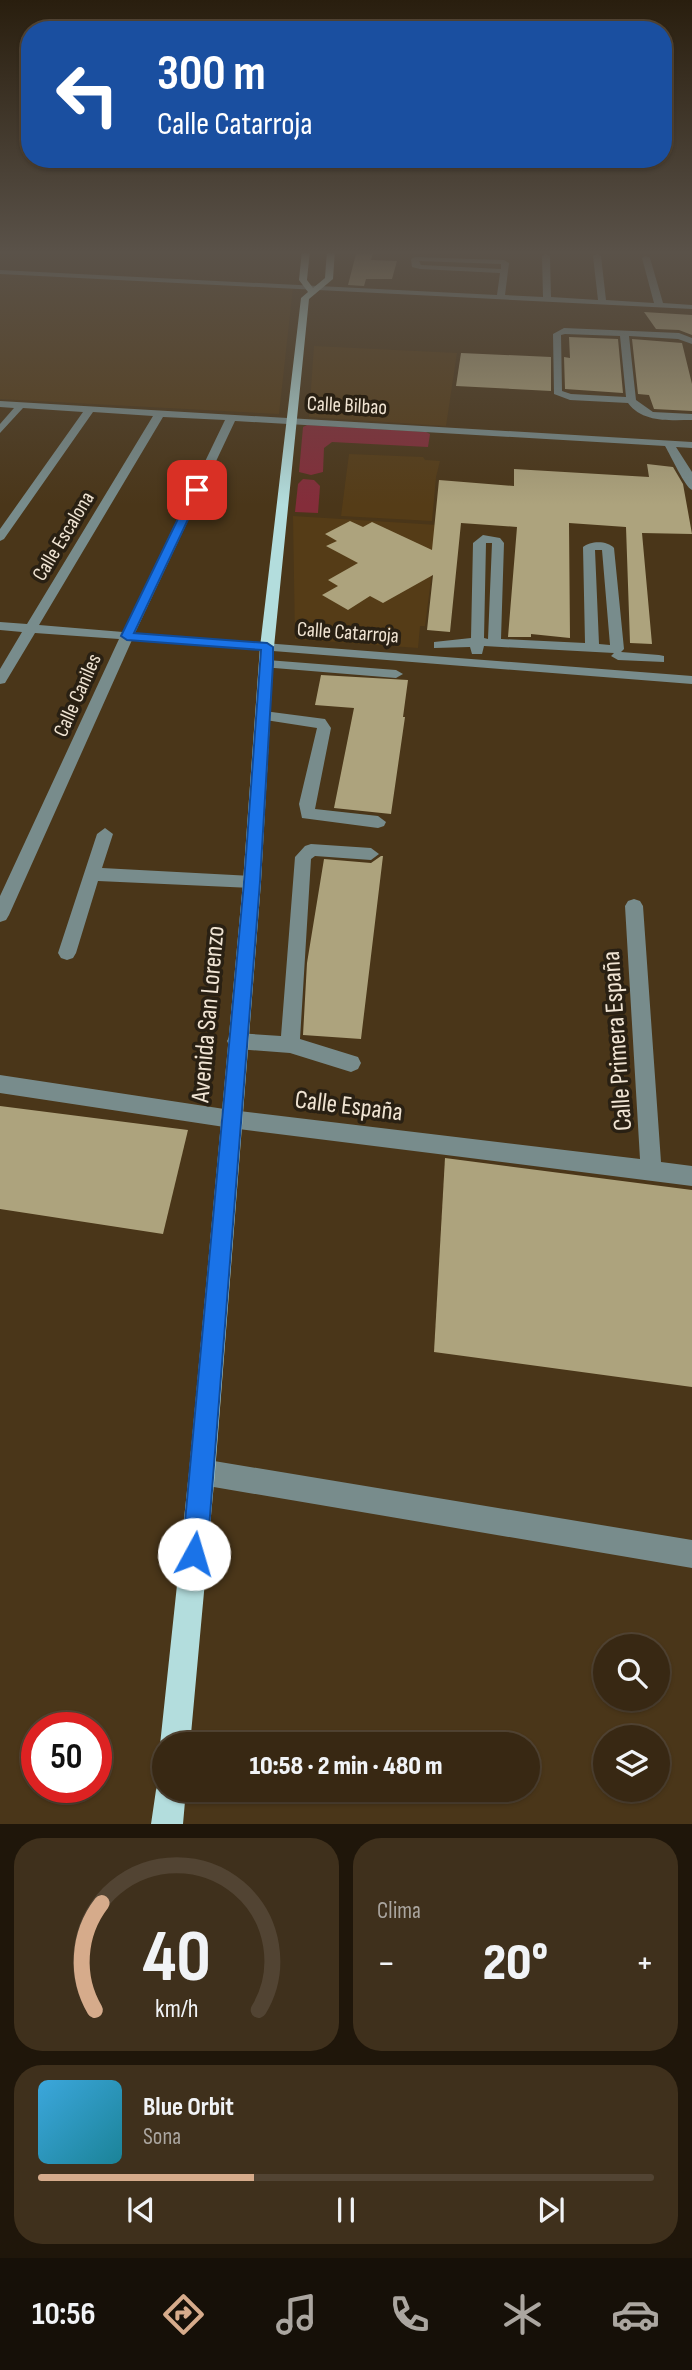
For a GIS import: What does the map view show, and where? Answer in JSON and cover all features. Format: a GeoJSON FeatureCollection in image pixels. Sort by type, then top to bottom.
{"type":"FeatureCollection","features":[{"type":"Feature","properties":{"kind":"main road","name":"Avenida San Lorenzo"},"geometry":{"type":"LineString","coordinates":[[176,1732],[202,1472],[252,882],[267,647],[301,335]]}},
{"type":"Feature","properties":{"kind":"main road"},"geometry":{"type":"LineString","coordinates":[[167,1824],[170,1802]]}},
{"type":"Feature","properties":{"kind":"street"},"geometry":{"type":"LineString","coordinates":[[556,335],[557,392],[570,397],[631,401]]}},
{"type":"Feature","properties":{"kind":"street"},"geometry":{"type":"LineString","coordinates":[[624,335],[631,401],[636,408],[651,415],[692,417]]}},
{"type":"Feature","properties":{"kind":"street"},"geometry":{"type":"LineString","coordinates":[[655,335],[679,336],[692,341]]}},
{"type":"Feature","properties":{"kind":"street","name":"Calle Bilbao"},"geometry":{"type":"LineString","coordinates":[[0,404],[692,445]]}},
{"type":"Feature","properties":{"kind":"street"},"geometry":{"type":"LineString","coordinates":[[0,430],[21,405]]}},
{"type":"Feature","properties":{"kind":"street"},"geometry":{"type":"LineString","coordinates":[[0,537],[90,409]]}},
{"type":"Feature","properties":{"kind":"street","name":"Calle Escalona"},"geometry":{"type":"LineString","coordinates":[[0,680],[160,413]]}},
{"type":"Feature","properties":{"kind":"street","name":"Calle Caniles"},"geometry":{"type":"LineString","coordinates":[[0,915],[127,636],[232,417]]}},
{"type":"Feature","properties":{"kind":"street"},"geometry":{"type":"LineString","coordinates":[[668,443],[690,473],[692,487]]}},
{"type":"Feature","properties":{"kind":"street"},"geometry":{"type":"LineString","coordinates":[[477,663],[479,543],[484,539],[496,540],[498,543],[494,643]]}},
{"type":"Feature","properties":{"kind":"street"},"geometry":{"type":"LineString","coordinates":[[592,648],[589,547],[606,545],[619,674]]}},
{"type":"Feature","properties":{"kind":"street","name":"Calle Catarroja"},"geometry":{"type":"LineString","coordinates":[[0,626],[692,680]]}},
{"type":"Feature","properties":{"kind":"street"},"geometry":{"type":"LineString","coordinates":[[439,645],[477,642],[592,648],[659,659]]}},
{"type":"Feature","properties":{"kind":"street"},"geometry":{"type":"LineString","coordinates":[[267,664],[396,674]]}},
{"type":"Feature","properties":{"kind":"street"},"geometry":{"type":"LineString","coordinates":[[264,716],[320,722],[324,728],[307,804],[308,814],[378,822]]}},
{"type":"Feature","properties":{"kind":"street"},"geometry":{"type":"LineString","coordinates":[[67,953],[105,834]]}},
{"type":"Feature","properties":{"kind":"street"},"geometry":{"type":"LineString","coordinates":[[290,1045],[303,857],[311,850],[371,854]]}},
{"type":"Feature","properties":{"kind":"street"},"geometry":{"type":"LineString","coordinates":[[92,874],[252,882]]}},
{"type":"Feature","properties":{"kind":"street","name":"Calle Primera España"},"geometry":{"type":"LineString","coordinates":[[634,906],[651,1172]]}},
{"type":"Feature","properties":{"kind":"street"},"geometry":{"type":"LineString","coordinates":[[237,1041],[290,1045],[351,1063]]}},
{"type":"Feature","properties":{"kind":"street","name":"Calle España"},"geometry":{"type":"LineString","coordinates":[[0,1084],[231,1119],[692,1177]]}},
{"type":"Feature","properties":{"kind":"street"},"geometry":{"type":"LineString","coordinates":[[202,1472],[692,1554]]}},
{"type":"Feature","properties":{"kind":"shaded area"},"geometry":{"type":"Polygon","coordinates":[[[0,335],[288,335],[279,414],[0,399],[0,335]]]}},
{"type":"Feature","properties":{"kind":"shaded area"},"geometry":{"type":"Polygon","coordinates":[[[314,346],[457,353],[446,426],[309,417],[314,346]]]}},
{"type":"Feature","properties":{"kind":"shaded area"},"geometry":{"type":"Polygon","coordinates":[[[307,425],[430,434],[428,447],[332,442],[324,448],[323,472],[311,475],[299,472],[303,427],[307,425]]]}},
{"type":"Feature","properties":{"kind":"shaded area"},"geometry":{"type":"Polygon","coordinates":[[[349,454],[423,457],[425,460],[440,461],[432,521],[341,516],[349,454]]]}},
{"type":"Feature","properties":{"kind":"shaded area"},"geometry":{"type":"Polygon","coordinates":[[[303,479],[314,480],[320,486],[318,513],[295,512],[298,484],[303,479]]]}},
{"type":"Feature","properties":{"kind":"shaded area"},"geometry":{"type":"Polygon","coordinates":[[[293,516],[438,525],[425,626],[420,626],[418,648],[295,639],[293,516]]]}},
{"type":"Feature","properties":{"kind":"building"},"geometry":{"type":"Polygon","coordinates":[[[569,337],[618,339],[623,393],[565,389],[564,357],[570,358],[569,337]]]}},
{"type":"Feature","properties":{"kind":"building"},"geometry":{"type":"Polygon","coordinates":[[[632,339],[682,343],[692,384],[692,411],[654,409],[649,395],[638,394],[632,339]]]}},
{"type":"Feature","properties":{"kind":"building"},"geometry":{"type":"Polygon","coordinates":[[[461,353],[551,357],[551,391],[456,386],[461,353]]]}},
{"type":"Feature","properties":{"kind":"building"},"geometry":{"type":"Polygon","coordinates":[[[647,464],[673,467],[683,484],[692,534],[642,533],[652,644],[630,643],[626,527],[569,523],[570,638],[531,634],[531,637],[508,637],[517,527],[461,523],[450,632],[427,630],[433,575],[383,603],[370,596],[348,610],[322,595],[338,586],[328,580],[358,563],[326,546],[337,541],[325,534],[350,521],[363,527],[372,522],[432,550],[439,480],[514,486],[514,469],[649,477],[647,464]]]}},
{"type":"Feature","properties":{"kind":"building"},"geometry":{"type":"Polygon","coordinates":[[[321,675],[408,680],[391,814],[334,808],[354,708],[315,705],[321,675]]]}},
{"type":"Feature","properties":{"kind":"building"},"geometry":{"type":"Polygon","coordinates":[[[381,856],[361,1039],[303,1035],[307,963],[324,859],[371,863],[381,856]]]}},
{"type":"Feature","properties":{"kind":"building"},"geometry":{"type":"Polygon","coordinates":[[[0,1106],[188,1130],[163,1234],[0,1209],[0,1106]]]}},
{"type":"Feature","properties":{"kind":"building"},"geometry":{"type":"Polygon","coordinates":[[[445,1158],[692,1190],[692,1387],[434,1352],[445,1158]]]}},
{"type":"Feature","properties":{"kind":"route"},"geometry":{"type":"LineString","coordinates":[[194,1554],[252,882],[267,664],[267,647],[127,636],[197,490]]}}]}
